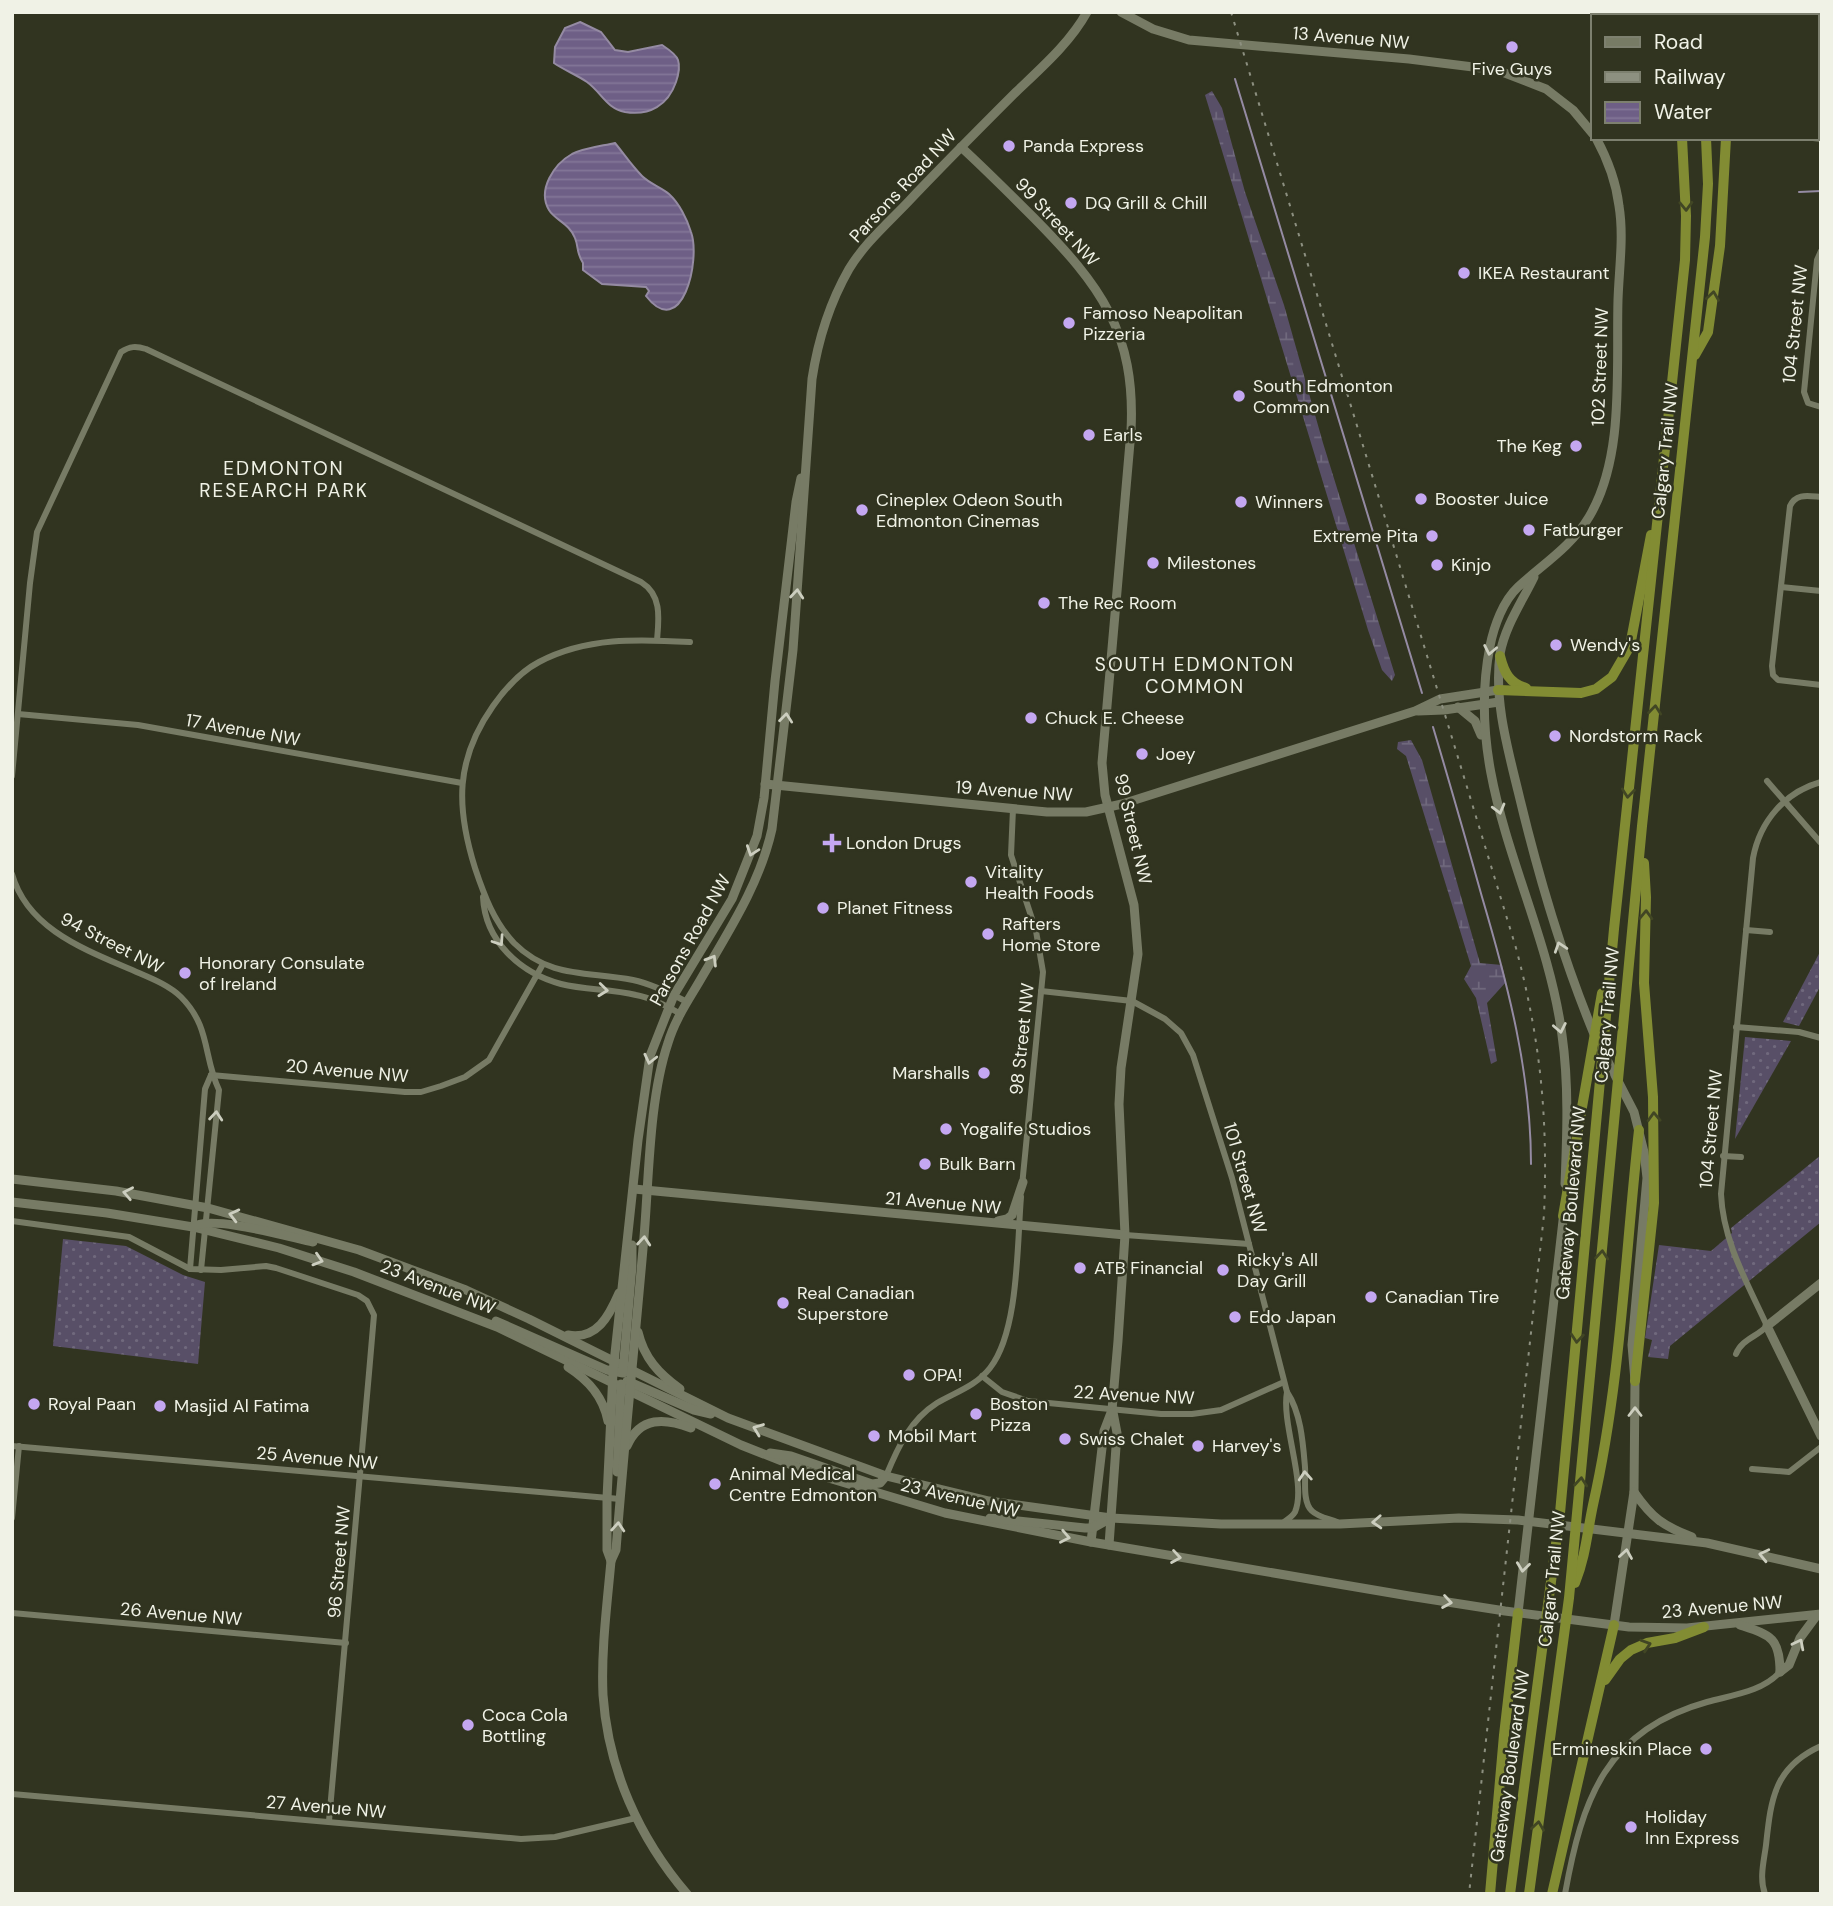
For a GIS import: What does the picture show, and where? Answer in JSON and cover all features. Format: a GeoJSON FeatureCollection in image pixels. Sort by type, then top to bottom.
{"type":"FeatureCollection","features":[{"type":"Feature","properties":{"kind":"highway","name":"Gateway Boulevard NW"},"geometry":{"type":"LineString","coordinates":[[1510,1894],[1560,1513],[1614,929],[1685,260],[1682,140]]}},
{"type":"Feature","properties":{"kind":"highway","name":"Calgary Trail NW"},"geometry":{"type":"LineString","coordinates":[[1528,1894],[1569,1598],[1642,826],[1705,237],[1706,140]]}},
{"type":"Feature","properties":{"kind":"highway"},"geometry":{"type":"LineString","coordinates":[[1692,360],[1708,332],[1720,246],[1726,140]]}},
{"type":"Feature","properties":{"kind":"highway"},"geometry":{"type":"LineString","coordinates":[[1498,690],[1528,689],[1571,694],[1590,692],[1618,671],[1630,646],[1646,552],[1659,506]]}},
{"type":"Feature","properties":{"kind":"highway"},"geometry":{"type":"LineString","coordinates":[[1500,656],[1510,679],[1528,689]]}},
{"type":"Feature","properties":{"kind":"highway"},"geometry":{"type":"LineString","coordinates":[[1635,1381],[1654,1203],[1653,1097],[1644,983],[1646,897],[1642,826]]}},
{"type":"Feature","properties":{"kind":"highway"},"geometry":{"type":"LineString","coordinates":[[1563,1216],[1614,929]]}},
{"type":"Feature","properties":{"kind":"highway"},"geometry":{"type":"LineString","coordinates":[[1569,1598],[1585,1556],[1606,1440],[1622,1323],[1639,1130]]}},
{"type":"Feature","properties":{"kind":"highway"},"geometry":{"type":"LineString","coordinates":[[1490,1894],[1503,1735],[1518,1613]]}},
{"type":"Feature","properties":{"kind":"highway"},"geometry":{"type":"LineString","coordinates":[[1552,1894],[1614,1625]]}},
{"type":"Feature","properties":{"kind":"highway"},"geometry":{"type":"LineString","coordinates":[[1602,1685],[1620,1659],[1631,1650],[1704,1627]]}},
{"type":"Feature","properties":{"kind":"main road","name":"Parsons Road NW"},"geometry":{"type":"LineString","coordinates":[[611,1562],[607,1550],[609,1461],[621,1377],[639,1292],[661,1067],[668,1040],[687,1002],[744,905],[762,866],[772,829],[779,786],[798,590],[812,379],[819,341],[840,286],[866,246],[1069,38],[1087,12]]}},
{"type":"Feature","properties":{"kind":"main road","name":"13 Avenue NW"},"geometry":{"type":"LineString","coordinates":[[1121,12],[1153,29],[1189,40],[1497,69],[1546,89],[1573,110]]}},
{"type":"Feature","properties":{"kind":"main road","name":"102 Street NW"},"geometry":{"type":"LineString","coordinates":[[1573,110],[1591,132]]}},
{"type":"Feature","properties":{"kind":"main road","name":"102 Street NW"},"geometry":{"type":"LineString","coordinates":[[1485,743],[1484,691],[1490,646],[1498,620],[1517,588],[1535,575],[1571,540],[1587,520],[1604,487],[1613,450],[1620,209],[1612,171],[1596,140]]}},
{"type":"Feature","properties":{"kind":"main road","name":"99 Street NW"},"geometry":{"type":"LineString","coordinates":[[961,147],[1069,253],[1104,299],[1123,345],[1132,407],[1102,763],[1109,807],[1135,905],[1138,954],[1119,1104],[1125,1235],[1112,1410],[1104,1431],[1091,1542]]}},
{"type":"Feature","properties":{"kind":"main road","name":"Parsons Road NW"},"geometry":{"type":"LineString","coordinates":[[684,1894],[636,1818],[614,1760],[604,1708],[603,1669],[611,1562],[616,1550],[623,1472],[623,1284],[650,1056],[674,995],[732,899],[757,836],[796,502],[806,459]]}},
{"type":"Feature","properties":{"kind":"main road","name":"102 Street NW"},"geometry":{"type":"LineString","coordinates":[[1535,575],[1508,628],[1500,656],[1498,690],[1510,758],[1544,895],[1564,959],[1585,1011],[1634,1112],[1647,1178],[1632,1345],[1635,1381],[1634,1492],[1614,1625]]}},
{"type":"Feature","properties":{"kind":"main road","name":"19 Avenue NW"},"geometry":{"type":"LineString","coordinates":[[765,785],[1065,813],[1109,807],[1415,711],[1440,699],[1498,690]]}},
{"type":"Feature","properties":{"kind":"main road","name":"19 Avenue NW"},"geometry":{"type":"LineString","coordinates":[[1415,711],[1500,702]]}},
{"type":"Feature","properties":{"kind":"main road"},"geometry":{"type":"LineString","coordinates":[[1458,707],[1475,721],[1485,743],[1500,815],[1547,965],[1562,1034],[1567,1119],[1563,1216],[1518,1613]]}},
{"type":"Feature","properties":{"kind":"main road","name":"23 Avenue NW"},"geometry":{"type":"LineString","coordinates":[[12,1179],[116,1191],[194,1209],[206,1219],[279,1248],[467,1314]]}},
{"type":"Feature","properties":{"kind":"main road"},"geometry":{"type":"LineString","coordinates":[[972,1222],[1007,1219],[1015,1208],[1023,1182]]}},
{"type":"Feature","properties":{"kind":"main road","name":"21 Avenue NW"},"geometry":{"type":"LineString","coordinates":[[634,1189],[1125,1235]]}},
{"type":"Feature","properties":{"kind":"main road","name":"23 Avenue NW"},"geometry":{"type":"LineString","coordinates":[[12,1202],[107,1213],[192,1227],[206,1219],[343,1245],[466,1290],[559,1334],[621,1377],[751,1450],[861,1489],[945,1513],[1091,1542],[1505,1612],[1614,1625],[1656,1629],[1704,1627],[1819,1614]]}},
{"type":"Feature","properties":{"kind":"main road"},"geometry":{"type":"LineString","coordinates":[[620,1495],[617,1469],[621,1377],[633,1257],[629,1232]]}},
{"type":"Feature","properties":{"kind":"main road"},"geometry":{"type":"LineString","coordinates":[[1767,1326],[1821,1283]]}},
{"type":"Feature","properties":{"kind":"main road"},"geometry":{"type":"LineString","coordinates":[[559,1334],[581,1337],[596,1329],[610,1315],[623,1284]]}},
{"type":"Feature","properties":{"kind":"main road"},"geometry":{"type":"LineString","coordinates":[[639,1292],[638,1333],[648,1359],[662,1376],[706,1408]]}},
{"type":"Feature","properties":{"kind":"main road"},"geometry":{"type":"LineString","coordinates":[[467,1314],[511,1326],[694,1410],[728,1418]]}},
{"type":"Feature","properties":{"kind":"main road"},"geometry":{"type":"LineString","coordinates":[[467,1314],[562,1364],[591,1385],[601,1398],[607,1416],[609,1461]]}},
{"type":"Feature","properties":{"kind":"main road","name":"104 Street NW"},"geometry":{"type":"LineString","coordinates":[[1767,1326],[1821,1436]]}},
{"type":"Feature","properties":{"kind":"main road","name":"23 Avenue NW"},"geometry":{"type":"LineString","coordinates":[[621,1377],[886,1476],[989,1501],[1111,1518],[1279,1525],[1518,1520],[1707,1543],[1821,1569]]}},
{"type":"Feature","properties":{"kind":"main road","name":"99 Street NW"},"geometry":{"type":"LineString","coordinates":[[1108,1545],[1118,1433],[1112,1410]]}},
{"type":"Feature","properties":{"kind":"main road"},"geometry":{"type":"LineString","coordinates":[[623,1472],[627,1448],[632,1438],[642,1426],[653,1421],[678,1423],[741,1445]]}},
{"type":"Feature","properties":{"kind":"main road"},"geometry":{"type":"LineString","coordinates":[[751,1450],[791,1456],[872,1484],[880,1483],[886,1476]]}},
{"type":"Feature","properties":{"kind":"main road"},"geometry":{"type":"LineString","coordinates":[[1634,1492],[1648,1513],[1657,1520],[1669,1528],[1707,1543]]}},
{"type":"Feature","properties":{"kind":"main road"},"geometry":{"type":"LineString","coordinates":[[945,1513],[1093,1528],[1111,1518]]}},
{"type":"Feature","properties":{"kind":"main road"},"geometry":{"type":"LineString","coordinates":[[1780,1672],[1789,1664],[1800,1638],[1819,1614]]}},
{"type":"Feature","properties":{"kind":"main road"},"geometry":{"type":"LineString","coordinates":[[1735,1624],[1770,1637],[1778,1649],[1780,1672]]}},
{"type":"Feature","properties":{"kind":"street","name":"104 Street NW"},"geometry":{"type":"LineString","coordinates":[[1821,251],[1817,260],[1804,387],[1805,401],[1821,407]]}},
{"type":"Feature","properties":{"kind":"street"},"geometry":{"type":"LineString","coordinates":[[12,776],[31,569],[37,532],[121,352],[136,346],[641,582],[652,590],[657,603],[657,640]]}},
{"type":"Feature","properties":{"kind":"street"},"geometry":{"type":"LineString","coordinates":[[1821,497],[1802,496],[1795,499],[1790,510],[1772,666],[1775,677],[1783,682],[1821,685]]}},
{"type":"Feature","properties":{"kind":"street"},"geometry":{"type":"LineString","coordinates":[[1781,587],[1821,590]]}},
{"type":"Feature","properties":{"kind":"street"},"geometry":{"type":"LineString","coordinates":[[687,1002],[637,981],[569,973],[543,964],[527,954],[504,931],[483,893],[464,828],[462,783],[470,749],[481,725],[498,700],[537,663],[559,652],[590,643],[657,640],[690,642]]}},
{"type":"Feature","properties":{"kind":"street","name":"17 Avenue NW"},"geometry":{"type":"LineString","coordinates":[[18,714],[138,725],[462,783]]}},
{"type":"Feature","properties":{"kind":"street"},"geometry":{"type":"LineString","coordinates":[[1767,781],[1819,842]]}},
{"type":"Feature","properties":{"kind":"street"},"geometry":{"type":"LineString","coordinates":[[1784,802],[1799,790],[1821,782]]}},
{"type":"Feature","properties":{"kind":"street","name":"104 Street NW"},"geometry":{"type":"LineString","coordinates":[[1767,1326],[1727,1231],[1721,1195],[1757,841],[1770,816],[1784,802]]}},
{"type":"Feature","properties":{"kind":"street","name":"98 Street NW"},"geometry":{"type":"LineString","coordinates":[[886,1476],[900,1444],[919,1417],[936,1403],[967,1388],[982,1377],[998,1356],[1009,1327],[1042,963],[1039,943],[1011,855],[1013,809]]}},
{"type":"Feature","properties":{"kind":"street","name":"94 Street NW"},"geometry":{"type":"LineString","coordinates":[[12,874],[16,888],[29,910],[43,923],[65,938],[154,979],[180,996],[197,1018],[205,1035],[211,1075],[219,1090],[201,1270]]}},
{"type":"Feature","properties":{"kind":"street"},"geometry":{"type":"LineString","coordinates":[[483,893],[484,909],[495,937],[512,958],[537,975],[562,984],[638,995],[681,1014]]}},
{"type":"Feature","properties":{"kind":"street"},"geometry":{"type":"LineString","coordinates":[[1746,930],[1770,932]]}},
{"type":"Feature","properties":{"kind":"street","name":"20 Avenue NW"},"geometry":{"type":"LineString","coordinates":[[211,1075],[405,1092],[421,1092],[441,1086],[465,1077],[489,1060],[543,964]]}},
{"type":"Feature","properties":{"kind":"street"},"geometry":{"type":"LineString","coordinates":[[1041,991],[1132,1001]]}},
{"type":"Feature","properties":{"kind":"street","name":"101 Street NW"},"geometry":{"type":"LineString","coordinates":[[1132,1001],[1165,1018],[1181,1033],[1193,1055],[1232,1178],[1284,1382],[1293,1401],[1300,1433],[1309,1507],[1315,1514],[1340,1524]]}},
{"type":"Feature","properties":{"kind":"street"},"geometry":{"type":"LineString","coordinates":[[1736,1027],[1799,1032],[1821,1038]]}},
{"type":"Feature","properties":{"kind":"street","name":"94 Street NW"},"geometry":{"type":"LineString","coordinates":[[190,1269],[205,1090],[211,1075]]}},
{"type":"Feature","properties":{"kind":"street"},"geometry":{"type":"LineString","coordinates":[[1723,1156],[1741,1157]]}},
{"type":"Feature","properties":{"kind":"street"},"geometry":{"type":"LineString","coordinates":[[12,1222],[129,1237],[190,1269],[201,1270]]}},
{"type":"Feature","properties":{"kind":"street","name":"21 Avenue NW"},"geometry":{"type":"LineString","coordinates":[[1125,1235],[1249,1244]]}},
{"type":"Feature","properties":{"kind":"street","name":"96 Street NW"},"geometry":{"type":"LineString","coordinates":[[201,1270],[266,1266],[276,1268],[358,1295],[371,1305],[374,1320],[329,1821]]}},
{"type":"Feature","properties":{"kind":"street"},"geometry":{"type":"LineString","coordinates":[[1736,1354],[1741,1344],[1761,1333],[1767,1326]]}},
{"type":"Feature","properties":{"kind":"street","name":"22 Avenue NW"},"geometry":{"type":"LineString","coordinates":[[982,1377],[1002,1392],[1028,1401],[1161,1414],[1212,1412],[1244,1401],[1284,1382]]}},
{"type":"Feature","properties":{"kind":"street","name":"101 Street NW"},"geometry":{"type":"LineString","coordinates":[[1279,1525],[1293,1515],[1297,1503],[1295,1465],[1285,1403],[1287,1392]]}},
{"type":"Feature","properties":{"kind":"street"},"geometry":{"type":"LineString","coordinates":[[12,1518],[15,1446]]}},
{"type":"Feature","properties":{"kind":"street","name":"25 Avenue NW"},"geometry":{"type":"LineString","coordinates":[[15,1446],[607,1498],[620,1495]]}},
{"type":"Feature","properties":{"kind":"street"},"geometry":{"type":"LineString","coordinates":[[1752,1469],[1788,1472],[1821,1447]]}},
{"type":"Feature","properties":{"kind":"street","name":"26 Avenue NW"},"geometry":{"type":"LineString","coordinates":[[12,1613],[346,1643]]}},
{"type":"Feature","properties":{"kind":"street"},"geometry":{"type":"LineString","coordinates":[[1565,1894],[1590,1798],[1623,1749],[1649,1728],[1670,1716],[1690,1707],[1756,1688],[1770,1682],[1780,1672]]}},
{"type":"Feature","properties":{"kind":"street"},"geometry":{"type":"LineString","coordinates":[[1765,1894],[1762,1879],[1774,1792],[1783,1775],[1794,1763],[1821,1746]]}},
{"type":"Feature","properties":{"kind":"street","name":"27 Avenue NW"},"geometry":{"type":"LineString","coordinates":[[12,1794],[521,1839],[555,1837],[636,1818]]}},
{"type":"Feature","properties":{"kind":"green space"},"geometry":{"type":"Polygon","coordinates":[[[1212,91],[1222,108],[1245,192],[1284,305],[1323,443],[1395,675],[1392,681],[1382,670],[1368,630],[1205,95],[1212,91]]]}},
{"type":"Feature","properties":{"kind":"green space"},"geometry":{"type":"Polygon","coordinates":[[[1411,740],[1422,760],[1480,963],[1502,965],[1506,982],[1487,1003],[1497,1061],[1491,1064],[1476,998],[1464,979],[1471,966],[1406,756],[1397,749],[1398,742],[1411,740]]]}},
{"type":"Feature","properties":{"kind":"green space"},"geometry":{"type":"Polygon","coordinates":[[[1821,950],[1821,985],[1799,1026],[1783,1022],[1821,950]]]}},
{"type":"Feature","properties":{"kind":"green space"},"geometry":{"type":"Polygon","coordinates":[[[1745,1037],[1791,1041],[1735,1139],[1745,1037]]]}},
{"type":"Feature","properties":{"kind":"green space"},"geometry":{"type":"Polygon","coordinates":[[[1821,1155],[1821,1222],[1670,1346],[1668,1359],[1648,1357],[1652,1340],[1645,1338],[1659,1245],[1711,1251],[1732,1233],[1731,1228],[1821,1155]]]}},
{"type":"Feature","properties":{"kind":"green space"},"geometry":{"type":"Polygon","coordinates":[[[63,1239],[126,1246],[183,1275],[205,1282],[198,1364],[53,1346],[63,1239]]]}},
{"type":"Feature","properties":{"kind":"water"},"geometry":{"type":"Polygon","coordinates":[[[580,22],[601,32],[615,50],[628,52],[662,45],[672,52],[678,60],[679,68],[673,90],[663,103],[642,112],[619,110],[587,82],[554,63],[555,47],[565,28],[580,22]]]}},
{"type":"Feature","properties":{"kind":"water"},"geometry":{"type":"Polygon","coordinates":[[[615,143],[642,176],[673,198],[691,232],[691,277],[679,303],[670,309],[659,308],[646,296],[649,291],[646,287],[602,284],[583,270],[573,233],[552,214],[546,202],[549,178],[565,158],[582,150],[615,143]]]}},
{"type":"Feature","properties":{"kind":"waterway"},"geometry":{"type":"LineString","coordinates":[[1235,79],[1422,693]]}},
{"type":"Feature","properties":{"kind":"waterway"},"geometry":{"type":"LineString","coordinates":[[1799,192],[1821,191]]}},
{"type":"Feature","properties":{"kind":"waterway"},"geometry":{"type":"LineString","coordinates":[[1433,727],[1509,996],[1527,1096],[1531,1164]]}},
{"type":"Feature","properties":{"kind":"railway"},"geometry":{"type":"LineString","coordinates":[[1231,12],[1516,948],[1537,1048],[1545,1146],[1544,1215],[1469,1894]]}},
{"type":"Feature","properties":{"kind":"place","name":"Five Guys"},"geometry":{"type":"Point","coordinates":[1512,47]}},
{"type":"Feature","properties":{"kind":"place","name":"Panda Express"},"geometry":{"type":"Point","coordinates":[1009,146]}},
{"type":"Feature","properties":{"kind":"place","name":"DQ Grill & Chill"},"geometry":{"type":"Point","coordinates":[1071,203]}},
{"type":"Feature","properties":{"kind":"place","name":"IKEA Restaurant"},"geometry":{"type":"Point","coordinates":[1464,273]}},
{"type":"Feature","properties":{"kind":"place","name":"Famoso Neapolitan Pizzeria"},"geometry":{"type":"Point","coordinates":[1069,323]}},
{"type":"Feature","properties":{"kind":"place","name":"South Edmonton Common"},"geometry":{"type":"Point","coordinates":[1239,396]}},
{"type":"Feature","properties":{"kind":"place","name":"Earls"},"geometry":{"type":"Point","coordinates":[1089,435]}},
{"type":"Feature","properties":{"kind":"place","name":"The Keg"},"geometry":{"type":"Point","coordinates":[1576,446]}},
{"type":"Feature","properties":{"kind":"place","name":"Booster Juice"},"geometry":{"type":"Point","coordinates":[1421,499]}},
{"type":"Feature","properties":{"kind":"place","name":"Winners"},"geometry":{"type":"Point","coordinates":[1241,502]}},
{"type":"Feature","properties":{"kind":"place","name":"Cineplex Odeon South Edmonton Cinemas"},"geometry":{"type":"Point","coordinates":[862,510]}},
{"type":"Feature","properties":{"kind":"place","name":"Fatburger"},"geometry":{"type":"Point","coordinates":[1529,530]}},
{"type":"Feature","properties":{"kind":"place","name":"Extreme Pita"},"geometry":{"type":"Point","coordinates":[1432,536]}},
{"type":"Feature","properties":{"kind":"place","name":"Milestones"},"geometry":{"type":"Point","coordinates":[1153,563]}},
{"type":"Feature","properties":{"kind":"place","name":"Kinjo"},"geometry":{"type":"Point","coordinates":[1437,565]}},
{"type":"Feature","properties":{"kind":"place","name":"The Rec Room"},"geometry":{"type":"Point","coordinates":[1044,603]}},
{"type":"Feature","properties":{"kind":"place","name":"Wendy's"},"geometry":{"type":"Point","coordinates":[1556,645]}},
{"type":"Feature","properties":{"kind":"place","name":"Chuck E. Cheese"},"geometry":{"type":"Point","coordinates":[1031,718]}},
{"type":"Feature","properties":{"kind":"place","name":"Nordstorm Rack"},"geometry":{"type":"Point","coordinates":[1555,736]}},
{"type":"Feature","properties":{"kind":"place","name":"Joey"},"geometry":{"type":"Point","coordinates":[1142,754]}},
{"type":"Feature","properties":{"kind":"place","name":"London Drugs"},"geometry":{"type":"Point","coordinates":[832,843]}},
{"type":"Feature","properties":{"kind":"place","name":"Vitality Health Foods"},"geometry":{"type":"Point","coordinates":[971,882]}},
{"type":"Feature","properties":{"kind":"place","name":"Planet Fitness"},"geometry":{"type":"Point","coordinates":[823,908]}},
{"type":"Feature","properties":{"kind":"place","name":"Rafters Home Store"},"geometry":{"type":"Point","coordinates":[988,934]}},
{"type":"Feature","properties":{"kind":"place","name":"Honorary Consulate of Ireland"},"geometry":{"type":"Point","coordinates":[185,973]}},
{"type":"Feature","properties":{"kind":"place","name":"Marshalls"},"geometry":{"type":"Point","coordinates":[984,1073]}},
{"type":"Feature","properties":{"kind":"place","name":"Yogalife Studios"},"geometry":{"type":"Point","coordinates":[946,1129]}},
{"type":"Feature","properties":{"kind":"place","name":"Bulk Barn"},"geometry":{"type":"Point","coordinates":[925,1164]}},
{"type":"Feature","properties":{"kind":"place","name":"ATB Financial"},"geometry":{"type":"Point","coordinates":[1080,1268]}},
{"type":"Feature","properties":{"kind":"place","name":"Ricky's All Day Grill"},"geometry":{"type":"Point","coordinates":[1223,1270]}},
{"type":"Feature","properties":{"kind":"place","name":"Canadian Tire"},"geometry":{"type":"Point","coordinates":[1371,1297]}},
{"type":"Feature","properties":{"kind":"place","name":"Real Canadian Superstore"},"geometry":{"type":"Point","coordinates":[783,1303]}},
{"type":"Feature","properties":{"kind":"place","name":"Edo Japan"},"geometry":{"type":"Point","coordinates":[1235,1317]}},
{"type":"Feature","properties":{"kind":"place","name":"OPA!"},"geometry":{"type":"Point","coordinates":[909,1375]}},
{"type":"Feature","properties":{"kind":"place","name":"Royal Paan"},"geometry":{"type":"Point","coordinates":[34,1404]}},
{"type":"Feature","properties":{"kind":"place","name":"Masjid Al Fatima"},"geometry":{"type":"Point","coordinates":[160,1406]}},
{"type":"Feature","properties":{"kind":"place","name":"Boston Pizza"},"geometry":{"type":"Point","coordinates":[976,1414]}},
{"type":"Feature","properties":{"kind":"place","name":"Mobil Mart"},"geometry":{"type":"Point","coordinates":[874,1436]}},
{"type":"Feature","properties":{"kind":"place","name":"Swiss Chalet"},"geometry":{"type":"Point","coordinates":[1065,1439]}},
{"type":"Feature","properties":{"kind":"place","name":"Harvey's"},"geometry":{"type":"Point","coordinates":[1198,1446]}},
{"type":"Feature","properties":{"kind":"place","name":"Animal Medical Centre Edmonton"},"geometry":{"type":"Point","coordinates":[715,1484]}},
{"type":"Feature","properties":{"kind":"place","name":"Coca Cola Bottling"},"geometry":{"type":"Point","coordinates":[468,1725]}},
{"type":"Feature","properties":{"kind":"place","name":"Ermineskin Place"},"geometry":{"type":"Point","coordinates":[1706,1749]}},
{"type":"Feature","properties":{"kind":"place","name":"Holiday Inn Express"},"geometry":{"type":"Point","coordinates":[1631,1827]}},
{"type":"Feature","properties":{"kind":"district","name":"EDMONTON RESEARCH PARK"},"geometry":{"type":"Point","coordinates":[284,479]}},
{"type":"Feature","properties":{"kind":"district","name":"SOUTH EDMONTON COMMON"},"geometry":{"type":"Point","coordinates":[1195,675]}}]}
